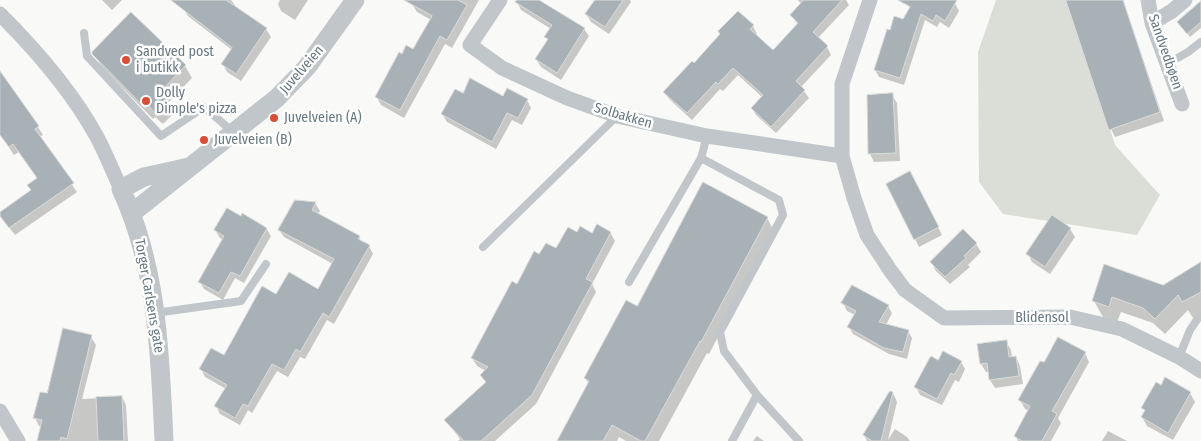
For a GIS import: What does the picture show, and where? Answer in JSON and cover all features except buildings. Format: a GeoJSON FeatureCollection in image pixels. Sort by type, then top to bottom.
{"type":"FeatureCollection","features":[{"type":"Feature","properties":{"kind":"street","name":"Juvelveien"},"geometry":{"type":"LineString","coordinates":[[132,213],[277,98],[307,67],[355,0]]}},
{"type":"Feature","properties":{"kind":"street","name":"Solbakken"},"geometry":{"type":"LineString","coordinates":[[500,0],[470,45],[502,68],[567,98],[617,116],[707,136],[842,156]]}},
{"type":"Feature","properties":{"kind":"street"},"geometry":{"type":"LineString","coordinates":[[842,156],[842,84],[870,0]]}},
{"type":"Feature","properties":{"kind":"street","name":"Sandvedbøen"},"geometry":{"type":"LineString","coordinates":[[1148,0],[1152,23],[1182,104]]}},
{"type":"Feature","properties":{"kind":"street"},"geometry":{"type":"LineString","coordinates":[[1152,23],[1172,11],[1185,0]]}},
{"type":"Feature","properties":{"kind":"street","name":"Torger Carlsens gate"},"geometry":{"type":"LineString","coordinates":[[0,14],[33,47],[67,91],[97,137],[132,213],[146,259],[159,338],[164,441]]}},
{"type":"Feature","properties":{"kind":"street","name":"Blidensol"},"geometry":{"type":"LineString","coordinates":[[842,156],[867,235],[905,290],[944,318],[1070,317],[1122,329],[1180,357],[1201,371]]}},
{"type":"Feature","properties":{"kind":"street","name":"Juvelveien"},"geometry":{"type":"LineString","coordinates":[[121,189],[144,178],[189,167]]}},
{"type":"Feature","properties":{"kind":"street"},"geometry":{"type":"LineString","coordinates":[[0,411],[9,435]]}},
{"type":"Feature","properties":{"kind":"lane"},"geometry":{"type":"LineString","coordinates":[[84,33],[87,56],[161,136],[204,108],[234,133]]}},
{"type":"Feature","properties":{"kind":"lane"},"geometry":{"type":"LineString","coordinates":[[1167,64],[1201,42]]}},
{"type":"Feature","properties":{"kind":"lane"},"geometry":{"type":"LineString","coordinates":[[483,247],[617,116]]}},
{"type":"Feature","properties":{"kind":"lane"},"geometry":{"type":"LineString","coordinates":[[629,282],[701,158],[707,136]]}},
{"type":"Feature","properties":{"kind":"lane"},"geometry":{"type":"LineString","coordinates":[[701,158],[779,200],[783,215],[720,332],[724,351],[757,395],[798,441]]}},
{"type":"Feature","properties":{"kind":"lane"},"geometry":{"type":"LineString","coordinates":[[155,313],[241,301],[266,264]]}},
{"type":"Feature","properties":{"kind":"lane"},"geometry":{"type":"LineString","coordinates":[[1180,357],[1190,330],[1201,314]]}},
{"type":"Feature","properties":{"kind":"lane"},"geometry":{"type":"LineString","coordinates":[[732,441],[757,395]]}},
{"type":"Feature","properties":{"kind":"shaded area"},"geometry":{"type":"Polygon","coordinates":[[[996,0],[1070,0],[1115,145],[1160,195],[1137,235],[1003,214],[979,182],[978,52],[996,0]]]}},
{"type":"Feature","properties":{"kind":"place","name":"Sandved post i butikk"},"geometry":{"type":"Point","coordinates":[126,60]}},
{"type":"Feature","properties":{"kind":"place","name":"Dolly Dimple's pizza"},"geometry":{"type":"Point","coordinates":[146,101]}},
{"type":"Feature","properties":{"kind":"place","name":"Juvelveien (A)"},"geometry":{"type":"Point","coordinates":[274,118]}},
{"type":"Feature","properties":{"kind":"place","name":"Juvelveien (B)"},"geometry":{"type":"Point","coordinates":[204,140]}}]}
